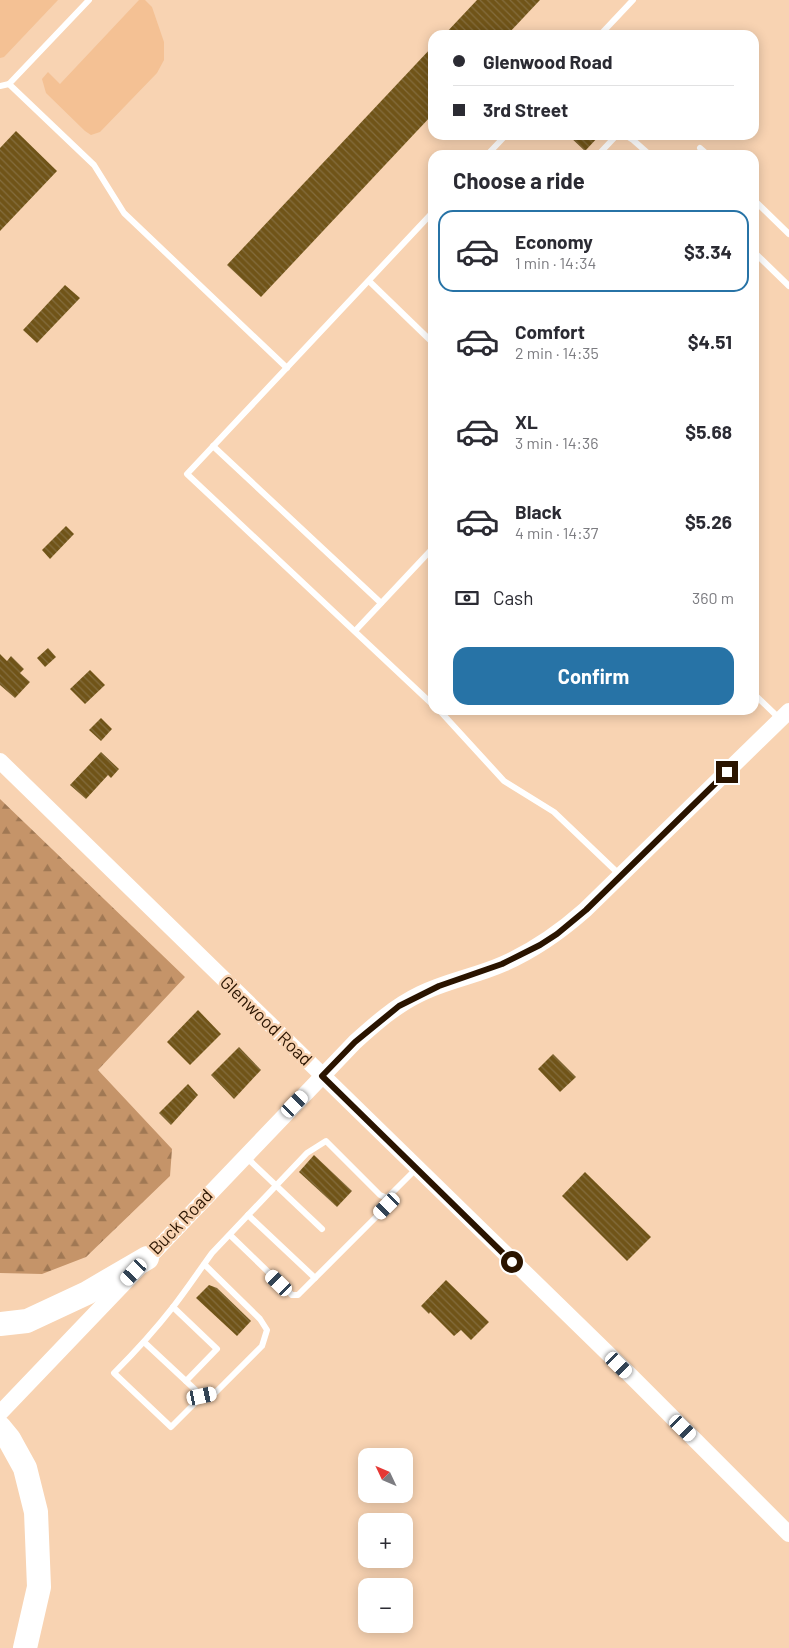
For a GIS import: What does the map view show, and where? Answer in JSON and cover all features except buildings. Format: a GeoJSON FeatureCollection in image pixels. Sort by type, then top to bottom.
{"type":"FeatureCollection","features":[{"type":"Feature","properties":{"kind":"highway"},"geometry":{"type":"LineString","coordinates":[[0,1324],[27,1320],[86,1293],[147,1258]]}},
{"type":"Feature","properties":{"kind":"highway"},"geometry":{"type":"LineString","coordinates":[[0,1428],[9,1439],[25,1468],[36,1512],[39,1587],[25,1648]]}},
{"type":"Feature","properties":{"kind":"street","name":"Buck Road"},"geometry":{"type":"LineString","coordinates":[[0,1413],[355,1042],[399,1006],[439,986],[502,964],[540,945],[557,934],[586,910],[785,716]]}},
{"type":"Feature","properties":{"kind":"street","name":"Glenwood Road"},"geometry":{"type":"LineString","coordinates":[[0,761],[637,1382],[789,1534]]}},
{"type":"Feature","properties":{"kind":"lane"},"geometry":{"type":"LineString","coordinates":[[0,86],[9,84],[89,0]]}},
{"type":"Feature","properties":{"kind":"lane"},"geometry":{"type":"LineString","coordinates":[[605,30],[633,0]]}},
{"type":"Feature","properties":{"kind":"lane"},"geometry":{"type":"LineString","coordinates":[[9,84],[94,165],[124,213],[287,368]]}},
{"type":"Feature","properties":{"kind":"lane"},"geometry":{"type":"LineString","coordinates":[[492,150],[501,140]]}},
{"type":"Feature","properties":{"kind":"lane"},"geometry":{"type":"LineString","coordinates":[[603,150],[612,140]]}},
{"type":"Feature","properties":{"kind":"lane"},"geometry":{"type":"LineString","coordinates":[[633,140],[644,150]]}},
{"type":"Feature","properties":{"kind":"lane"},"geometry":{"type":"LineString","coordinates":[[759,205],[789,234]]}},
{"type":"Feature","properties":{"kind":"lane"},"geometry":{"type":"LineString","coordinates":[[428,217],[187,474],[428,700]]}},
{"type":"Feature","properties":{"kind":"lane"},"geometry":{"type":"LineString","coordinates":[[759,257],[789,286]]}},
{"type":"Feature","properties":{"kind":"lane"},"geometry":{"type":"LineString","coordinates":[[369,281],[428,338]]}},
{"type":"Feature","properties":{"kind":"lane"},"geometry":{"type":"LineString","coordinates":[[213,446],[381,603]]}},
{"type":"Feature","properties":{"kind":"lane"},"geometry":{"type":"LineString","coordinates":[[355,631],[428,554]]}},
{"type":"Feature","properties":{"kind":"lane"},"geometry":{"type":"LineString","coordinates":[[759,698],[785,716]]}},
{"type":"Feature","properties":{"kind":"lane"},"geometry":{"type":"LineString","coordinates":[[444,715],[504,781],[554,812],[620,876]]}},
{"type":"Feature","properties":{"kind":"lane"},"geometry":{"type":"LineString","coordinates":[[204,1264],[260,1319],[267,1330],[262,1346],[215,1393],[202,1396],[170,1427],[114,1373],[144,1342],[173,1307],[204,1264],[248,1215],[308,1153],[326,1141],[380,1195],[387,1198]]}},
{"type":"Feature","properties":{"kind":"lane"},"geometry":{"type":"LineString","coordinates":[[245,1156],[322,1229]]}},
{"type":"Feature","properties":{"kind":"lane"},"geometry":{"type":"LineString","coordinates":[[230,1235],[292,1295],[298,1295],[387,1206],[387,1198],[417,1168]]}},
{"type":"Feature","properties":{"kind":"lane"},"geometry":{"type":"LineString","coordinates":[[248,1215],[315,1278]]}},
{"type":"Feature","properties":{"kind":"lane"},"geometry":{"type":"LineString","coordinates":[[173,1307],[217,1349],[186,1381]]}},
{"type":"Feature","properties":{"kind":"lane"},"geometry":{"type":"LineString","coordinates":[[144,1342],[202,1396]]}},
{"type":"Feature","properties":{"kind":"shaded area"},"geometry":{"type":"Polygon","coordinates":[[[0,0],[58,0],[4,57],[0,58],[0,0]]]}},
{"type":"Feature","properties":{"kind":"shaded area"},"geometry":{"type":"Polygon","coordinates":[[[139,0],[145,0],[152,7],[164,42],[164,60],[157,73],[100,132],[91,135],[46,93],[42,79],[48,72],[60,84],[139,0]]]}},
{"type":"Feature","properties":{"kind":"green space"},"geometry":{"type":"Polygon","coordinates":[[[0,799],[185,977],[98,1070],[172,1149],[170,1176],[86,1257],[42,1274],[0,1273],[0,799]]]}},
{"type":"Feature","properties":{"kind":"route"},"geometry":{"type":"LineString","coordinates":[[512,1262],[322,1076],[355,1042],[399,1006],[439,986],[502,964],[540,945],[557,934],[586,910],[727,772]]}}]}
